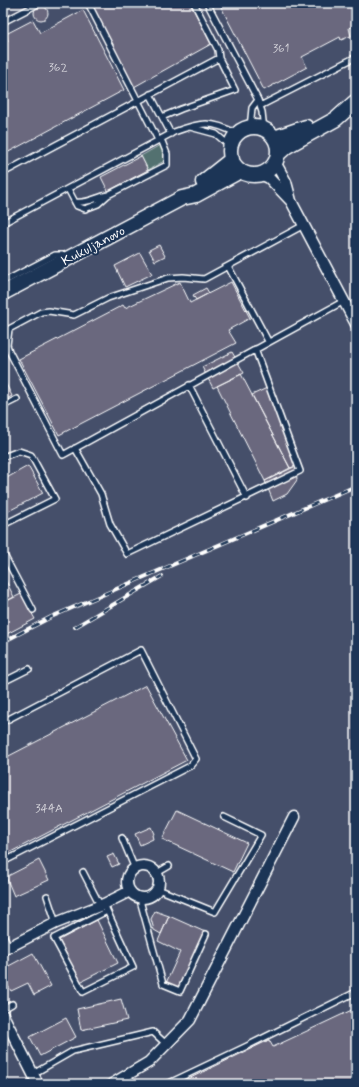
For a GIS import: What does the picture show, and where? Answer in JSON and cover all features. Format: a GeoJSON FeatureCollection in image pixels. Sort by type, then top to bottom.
{"type":"FeatureCollection","features":[{"type":"Feature","properties":{"kind":"main road"},"geometry":{"type":"LineString","coordinates":[[182,198],[191,189],[215,173],[231,153],[256,133],[306,126],[356,102]]}},
{"type":"Feature","properties":{"kind":"main road"},"geometry":{"type":"LineString","coordinates":[[231,153],[240,170],[246,174],[260,174],[272,167],[276,158],[287,146],[336,119],[356,102]]}},
{"type":"Feature","properties":{"kind":"main road"},"geometry":{"type":"LineString","coordinates":[[256,133],[277,146],[276,158]]}},
{"type":"Feature","properties":{"kind":"main road"},"geometry":{"type":"LineString","coordinates":[[182,198],[196,195],[240,170]]}},
{"type":"Feature","properties":{"kind":"main road","name":"Kukuljanovo"},"geometry":{"type":"LineString","coordinates":[[3,292],[182,198]]}},
{"type":"Feature","properties":{"kind":"street"},"geometry":{"type":"LineString","coordinates":[[276,158],[286,182],[291,201]]}},
{"type":"Feature","properties":{"kind":"street"},"geometry":{"type":"LineString","coordinates":[[260,174],[269,178],[291,201],[356,324]]}},
{"type":"Feature","properties":{"kind":"street"},"geometry":{"type":"LineString","coordinates":[[112,1084],[149,1062],[190,1020],[294,817]]}},
{"type":"Feature","properties":{"kind":"street"},"geometry":{"type":"LineString","coordinates":[[142,866],[148,867],[157,873],[160,883],[158,889],[152,896],[142,899],[137,898],[130,891],[127,880],[129,875],[135,869],[142,866]]}},
{"type":"Feature","properties":{"kind":"street"},"geometry":{"type":"LineString","coordinates":[[6,948],[56,923],[104,907],[130,891]]}},
{"type":"Feature","properties":{"kind":"street"},"geometry":{"type":"LineString","coordinates":[[3,1015],[38,1084]]}},
{"type":"Feature","properties":{"kind":"lane"},"geometry":{"type":"LineString","coordinates":[[3,22],[40,3]]}},
{"type":"Feature","properties":{"kind":"lane"},"geometry":{"type":"LineString","coordinates":[[68,189],[77,206],[85,209],[98,204],[108,195],[167,165],[168,154],[138,100],[88,3]]}},
{"type":"Feature","properties":{"kind":"lane"},"geometry":{"type":"LineString","coordinates":[[162,118],[181,109],[235,90],[219,58],[218,50],[194,3]]}},
{"type":"Feature","properties":{"kind":"lane"},"geometry":{"type":"LineString","coordinates":[[207,3],[258,100],[260,106],[256,133]]}},
{"type":"Feature","properties":{"kind":"lane"},"geometry":{"type":"LineString","coordinates":[[260,106],[356,57]]}},
{"type":"Feature","properties":{"kind":"lane"},"geometry":{"type":"LineString","coordinates":[[3,172],[219,58]]}},
{"type":"Feature","properties":{"kind":"lane"},"geometry":{"type":"LineString","coordinates":[[150,94],[171,134]]}},
{"type":"Feature","properties":{"kind":"lane"},"geometry":{"type":"LineString","coordinates":[[256,133],[252,108],[258,100]]}},
{"type":"Feature","properties":{"kind":"lane"},"geometry":{"type":"LineString","coordinates":[[3,223],[171,134],[189,127],[210,123],[256,133]]}},
{"type":"Feature","properties":{"kind":"lane"},"geometry":{"type":"LineString","coordinates":[[189,127],[204,129],[216,134],[231,153]]}},
{"type":"Feature","properties":{"kind":"lane"},"geometry":{"type":"LineString","coordinates":[[304,224],[204,279],[183,277],[168,278],[108,298],[71,316],[49,311],[41,312],[9,329],[7,345],[9,351],[63,455],[268,341],[344,302]]}},
{"type":"Feature","properties":{"kind":"lane"},"geometry":{"type":"LineString","coordinates":[[3,280],[9,279],[55,255],[75,255]]}},
{"type":"Feature","properties":{"kind":"lane"},"geometry":{"type":"LineString","coordinates":[[228,266],[268,341]]}},
{"type":"Feature","properties":{"kind":"lane"},"geometry":{"type":"LineString","coordinates":[[75,448],[101,494],[110,524],[127,554],[247,498],[300,471],[255,349]]}},
{"type":"Feature","properties":{"kind":"lane"},"geometry":{"type":"LineString","coordinates":[[189,385],[247,498]]}},
{"type":"Feature","properties":{"kind":"lane"},"geometry":{"type":"LineString","coordinates":[[3,406],[17,399]]}},
{"type":"Feature","properties":{"kind":"lane"},"geometry":{"type":"LineString","coordinates":[[3,457],[19,451],[31,455],[55,499],[3,525]]}},
{"type":"Feature","properties":{"kind":"lane"},"geometry":{"type":"LineString","coordinates":[[3,553],[33,610]]}},
{"type":"Feature","properties":{"kind":"lane"},"geometry":{"type":"LineString","coordinates":[[3,722],[141,650],[196,759],[190,766],[3,862]]}},
{"type":"Feature","properties":{"kind":"lane"},"geometry":{"type":"LineString","coordinates":[[3,682],[29,669]]}},
{"type":"Feature","properties":{"kind":"lane"},"geometry":{"type":"LineString","coordinates":[[158,889],[215,912],[261,835],[224,817]]}},
{"type":"Feature","properties":{"kind":"lane"},"geometry":{"type":"LineString","coordinates":[[122,838],[135,869]]}},
{"type":"Feature","properties":{"kind":"lane"},"geometry":{"type":"LineString","coordinates":[[157,873],[169,866]]}},
{"type":"Feature","properties":{"kind":"lane"},"geometry":{"type":"LineString","coordinates":[[83,872],[104,907],[133,967],[83,992],[54,938],[104,907]]}},
{"type":"Feature","properties":{"kind":"lane"},"geometry":{"type":"LineString","coordinates":[[47,896],[56,923]]}},
{"type":"Feature","properties":{"kind":"lane"},"geometry":{"type":"LineString","coordinates":[[142,899],[141,904],[163,984],[180,992],[206,934]]}},
{"type":"Feature","properties":{"kind":"lane"},"geometry":{"type":"LineString","coordinates":[[3,934],[6,948]]}},
{"type":"Feature","properties":{"kind":"lane"},"geometry":{"type":"LineString","coordinates":[[167,1084],[356,992]]}},
{"type":"Feature","properties":{"kind":"lane"},"geometry":{"type":"LineString","coordinates":[[3,1009],[12,1004]]}},
{"type":"Feature","properties":{"kind":"lane"},"geometry":{"type":"LineString","coordinates":[[33,1074],[73,1051],[153,1032],[166,1044]]}},
{"type":"Feature","properties":{"kind":"shaded area"},"geometry":{"type":"Polygon","coordinates":[[[3,3],[356,3],[356,1084],[3,1084],[3,3]]]}},
{"type":"Feature","properties":{"kind":"green space"},"geometry":{"type":"Polygon","coordinates":[[[160,145],[166,156],[166,160],[148,170],[141,156],[160,145]]]}},
{"type":"Feature","properties":{"kind":"building"},"geometry":{"type":"Polygon","coordinates":[[[91,3],[190,3],[211,44],[134,87],[91,3]]]}},
{"type":"Feature","properties":{"kind":"building"},"geometry":{"type":"Polygon","coordinates":[[[219,3],[356,3],[356,25],[349,28],[351,36],[341,40],[340,37],[302,57],[307,67],[264,90],[219,3]]]}},
{"type":"Feature","properties":{"kind":"building"},"geometry":{"type":"Polygon","coordinates":[[[38,6],[44,6],[48,10],[48,16],[44,20],[38,20],[34,16],[34,10],[38,6]]]}},
{"type":"Feature","properties":{"kind":"building"},"geometry":{"type":"Polygon","coordinates":[[[83,10],[124,90],[3,155],[3,43],[8,41],[6,34],[33,20],[40,33],[83,10]]]}},
{"type":"Feature","properties":{"kind":"building"},"geometry":{"type":"Polygon","coordinates":[[[141,156],[148,170],[108,191],[101,177],[141,156]]]}},
{"type":"Feature","properties":{"kind":"building"},"geometry":{"type":"Polygon","coordinates":[[[159,245],[165,256],[155,261],[149,250],[159,245]]]}},
{"type":"Feature","properties":{"kind":"building"},"geometry":{"type":"Polygon","coordinates":[[[140,253],[152,274],[125,287],[115,266],[140,253]]]}},
{"type":"Feature","properties":{"kind":"building"},"geometry":{"type":"Polygon","coordinates":[[[180,282],[190,303],[231,282],[250,318],[228,330],[236,343],[59,435],[19,359],[123,305],[125,308],[180,282]]]}},
{"type":"Feature","properties":{"kind":"building"},"geometry":{"type":"Polygon","coordinates":[[[206,288],[209,293],[196,300],[193,295],[206,288]]]}},
{"type":"Feature","properties":{"kind":"building"},"geometry":{"type":"Polygon","coordinates":[[[232,352],[244,373],[213,388],[202,367],[232,352]]]}},
{"type":"Feature","properties":{"kind":"building"},"geometry":{"type":"Polygon","coordinates":[[[241,374],[290,468],[265,481],[217,386],[241,374]]]}},
{"type":"Feature","properties":{"kind":"building"},"geometry":{"type":"Polygon","coordinates":[[[3,378],[12,396],[3,401],[3,378]]]}},
{"type":"Feature","properties":{"kind":"building"},"geometry":{"type":"Polygon","coordinates":[[[267,388],[296,466],[290,468],[252,395],[267,388]]]}},
{"type":"Feature","properties":{"kind":"building"},"geometry":{"type":"Polygon","coordinates":[[[28,466],[43,493],[3,514],[3,480],[28,466]]]}},
{"type":"Feature","properties":{"kind":"building"},"geometry":{"type":"Polygon","coordinates":[[[296,466],[297,480],[287,494],[273,501],[265,481],[296,466]]]}},
{"type":"Feature","properties":{"kind":"building"},"geometry":{"type":"Polygon","coordinates":[[[3,575],[14,597],[3,603],[3,575]]]}},
{"type":"Feature","properties":{"kind":"building"},"geometry":{"type":"Polygon","coordinates":[[[21,594],[35,619],[3,636],[3,603],[21,594]]]}},
{"type":"Feature","properties":{"kind":"building"},"geometry":{"type":"Polygon","coordinates":[[[146,685],[187,760],[3,856],[3,759],[146,685]]]}},
{"type":"Feature","properties":{"kind":"building"},"geometry":{"type":"Polygon","coordinates":[[[177,810],[247,843],[233,872],[162,839],[177,810]]]}},
{"type":"Feature","properties":{"kind":"building"},"geometry":{"type":"Polygon","coordinates":[[[151,827],[154,834],[152,835],[153,839],[140,845],[135,834],[151,827]]]}},
{"type":"Feature","properties":{"kind":"building"},"geometry":{"type":"Polygon","coordinates":[[[114,854],[119,864],[112,867],[107,857],[114,854]]]}},
{"type":"Feature","properties":{"kind":"building"},"geometry":{"type":"Polygon","coordinates":[[[39,860],[49,880],[14,896],[6,877],[39,860]]]}},
{"type":"Feature","properties":{"kind":"building"},"geometry":{"type":"Polygon","coordinates":[[[155,911],[169,916],[161,934],[154,930],[151,919],[155,911]]]}},
{"type":"Feature","properties":{"kind":"building"},"geometry":{"type":"Polygon","coordinates":[[[169,916],[205,932],[178,989],[166,983],[180,952],[158,941],[169,916]]]}},
{"type":"Feature","properties":{"kind":"building"},"geometry":{"type":"Polygon","coordinates":[[[97,920],[118,963],[80,982],[59,940],[97,920]]]}},
{"type":"Feature","properties":{"kind":"building"},"geometry":{"type":"Polygon","coordinates":[[[33,953],[51,986],[34,995],[28,983],[11,991],[3,977],[3,969],[33,953]]]}},
{"type":"Feature","properties":{"kind":"building"},"geometry":{"type":"Polygon","coordinates":[[[121,999],[127,1020],[81,1030],[77,1009],[121,999]]]}},
{"type":"Feature","properties":{"kind":"building"},"geometry":{"type":"Polygon","coordinates":[[[356,1008],[356,1084],[178,1084],[269,1040],[273,1047],[356,1008]]]}},
{"type":"Feature","properties":{"kind":"building"},"geometry":{"type":"Polygon","coordinates":[[[66,1018],[76,1037],[40,1056],[30,1037],[66,1018]]]}},
{"type":"Feature","properties":{"kind":"railway"},"geometry":{"type":"LineString","coordinates":[[3,642],[51,617],[356,486]]}},
{"type":"Feature","properties":{"kind":"railway"},"geometry":{"type":"LineString","coordinates":[[75,627],[162,576]]}}]}
